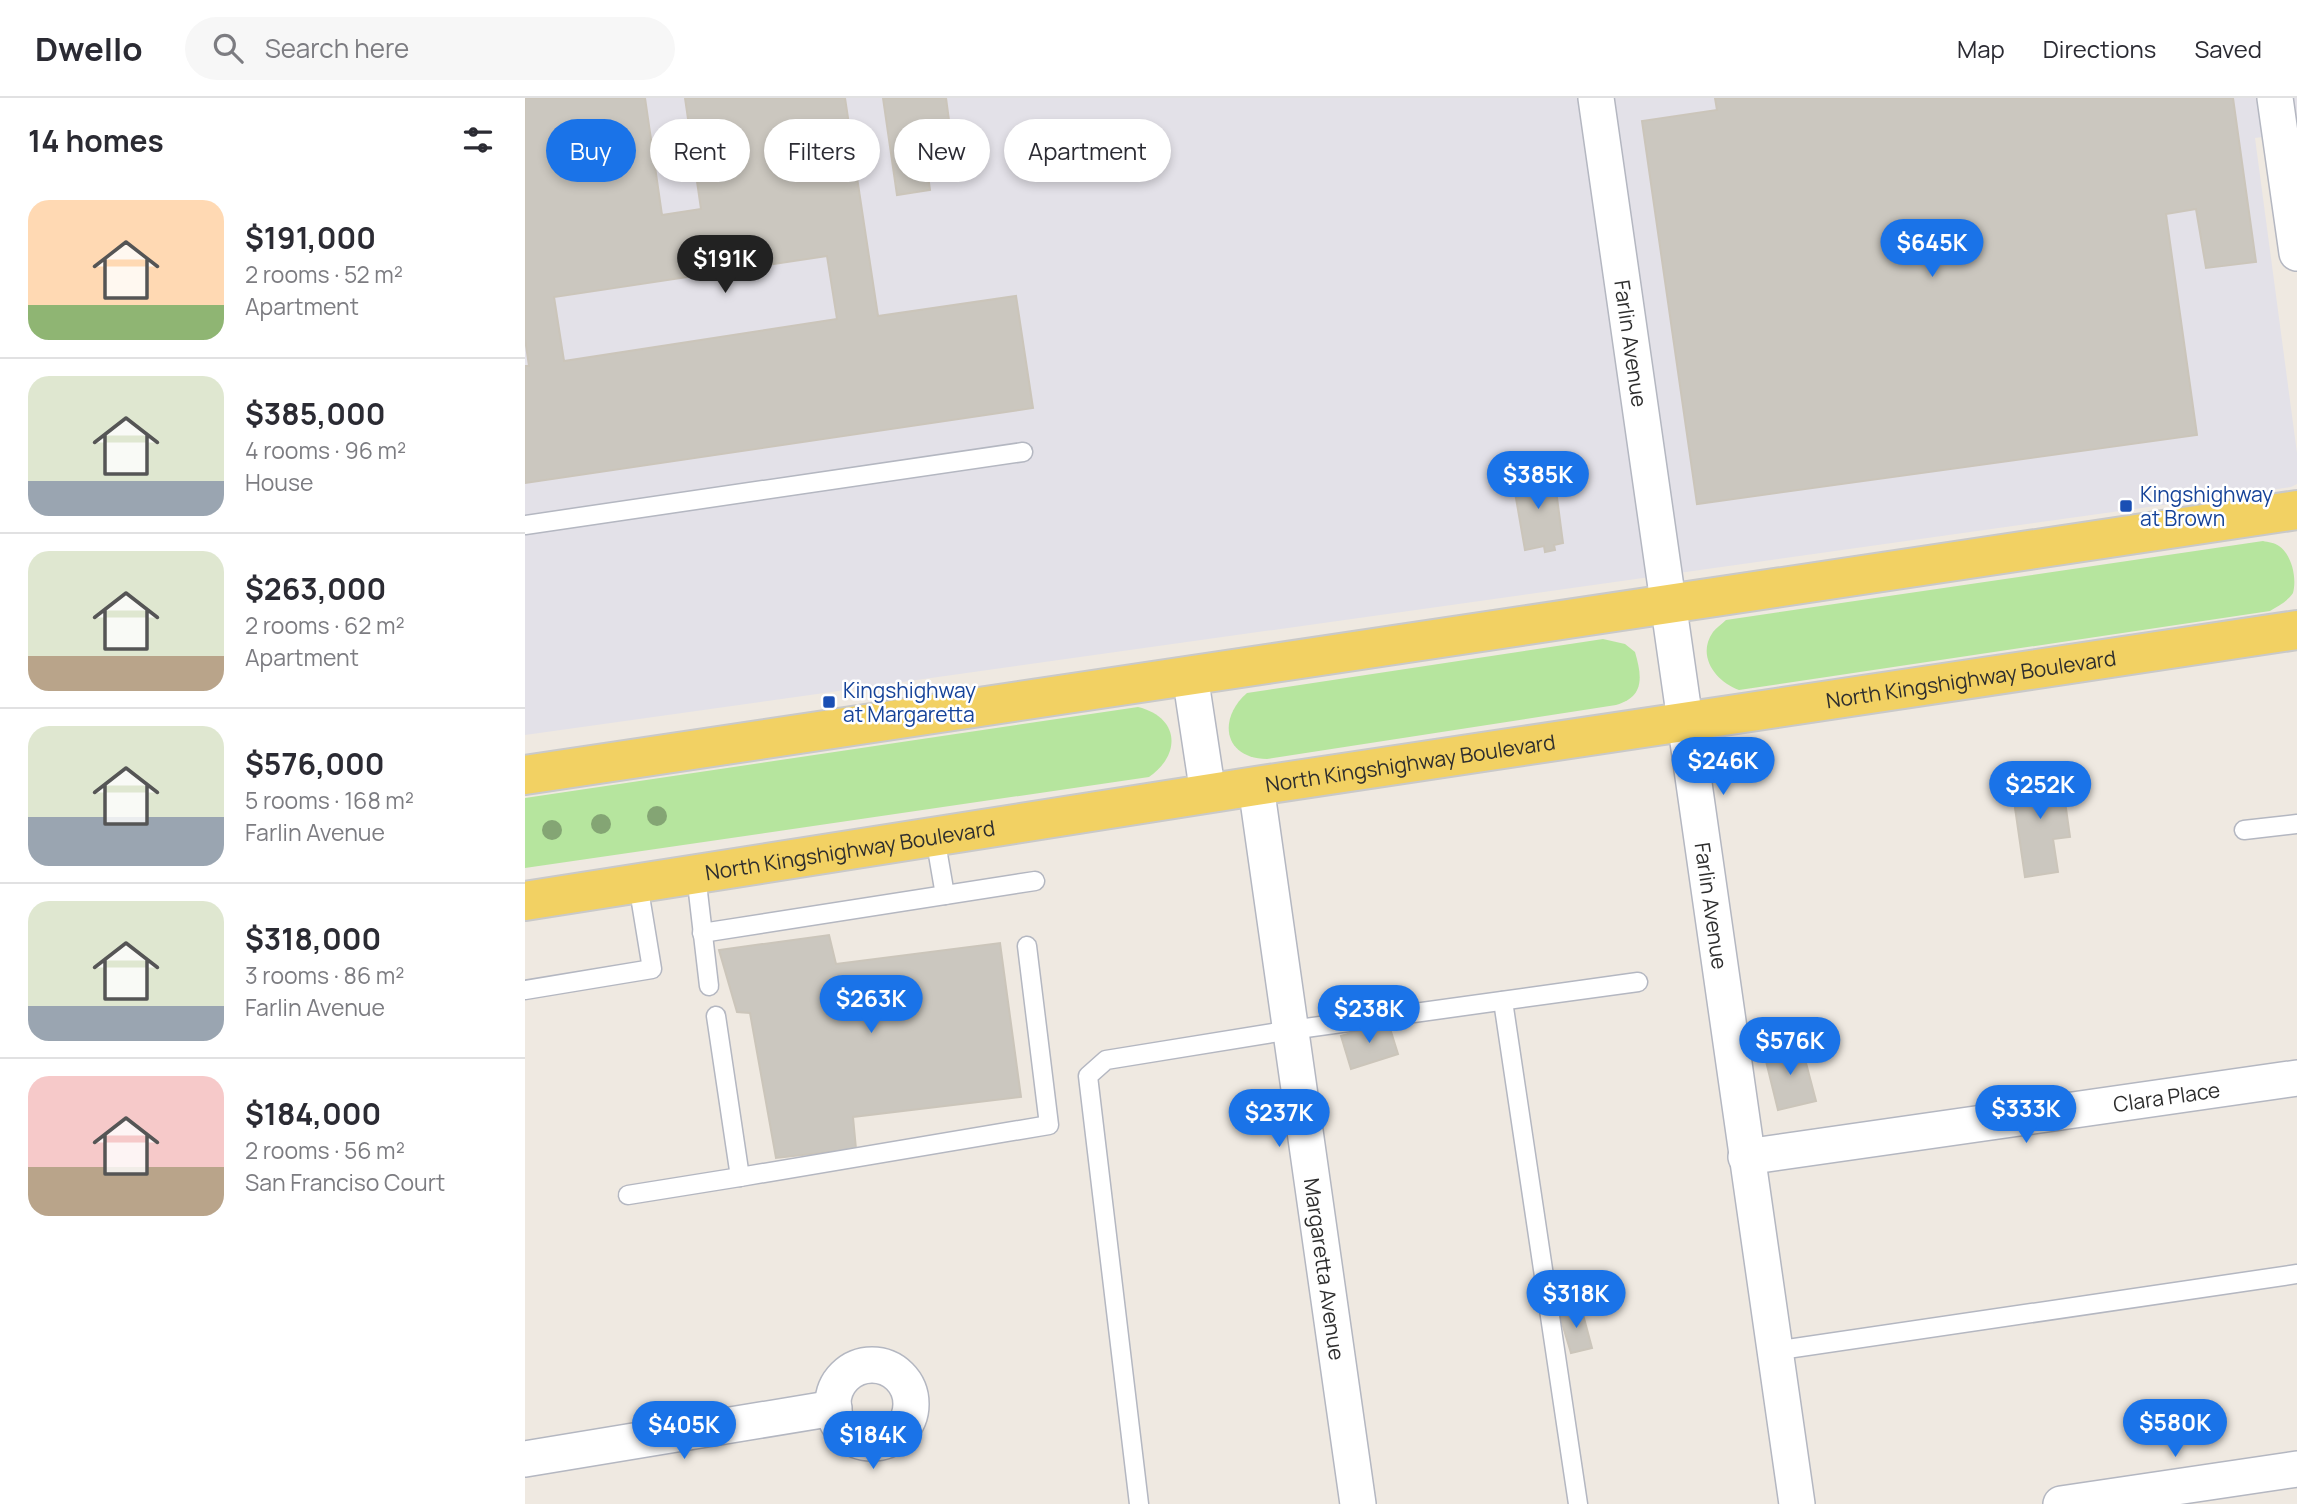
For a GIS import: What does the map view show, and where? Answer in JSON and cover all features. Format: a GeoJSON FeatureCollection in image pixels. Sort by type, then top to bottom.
{"type":"FeatureCollection","features":[{"type":"Feature","properties":{"kind":"main road"},"geometry":{"type":"LineString","coordinates":[[525,775],[2297,510]]}},
{"type":"Feature","properties":{"kind":"main road","name":"North Kingshighway Boulevard"},"geometry":{"type":"LineString","coordinates":[[525,901],[1256,786],[2297,630]]}},
{"type":"Feature","properties":{"kind":"street","name":"Farlin Avenue"},"geometry":{"type":"LineString","coordinates":[[1596,98],[1797,1504]]}},
{"type":"Feature","properties":{"kind":"street"},"geometry":{"type":"LineString","coordinates":[[2275,98],[2297,247]]}},
{"type":"Feature","properties":{"kind":"street"},"geometry":{"type":"LineString","coordinates":[[1190,675],[1207,794]]}},
{"type":"Feature","properties":{"kind":"street","name":"Margaretta Avenue"},"geometry":{"type":"LineString","coordinates":[[1256,786],[1358,1504]]}},
{"type":"Feature","properties":{"kind":"street","name":"Clara Place"},"geometry":{"type":"LineString","coordinates":[[1746,1157],[2297,1078]]}},
{"type":"Feature","properties":{"kind":"street"},"geometry":{"type":"LineString","coordinates":[[525,1459],[834,1408]]}},
{"type":"Feature","properties":{"kind":"street"},"geometry":{"type":"LineString","coordinates":[[2061,1504],[2297,1469]]}},
{"type":"Feature","properties":{"kind":"lane"},"geometry":{"type":"LineString","coordinates":[[525,525],[1023,452]]}},
{"type":"Feature","properties":{"kind":"lane"},"geometry":{"type":"LineString","coordinates":[[2244,830],[2297,824]]}},
{"type":"Feature","properties":{"kind":"lane"},"geometry":{"type":"LineString","coordinates":[[935,837],[945,895]]}},
{"type":"Feature","properties":{"kind":"lane"},"geometry":{"type":"LineString","coordinates":[[696,875],[709,986]]}},
{"type":"Feature","properties":{"kind":"lane"},"geometry":{"type":"LineString","coordinates":[[702,933],[1035,881]]}},
{"type":"Feature","properties":{"kind":"lane"},"geometry":{"type":"LineString","coordinates":[[525,990],[652,969],[638,884]]}},
{"type":"Feature","properties":{"kind":"lane"},"geometry":{"type":"LineString","coordinates":[[628,1195],[1049,1125],[1027,946]]}},
{"type":"Feature","properties":{"kind":"lane"},"geometry":{"type":"LineString","coordinates":[[1139,1504],[1088,1076],[1105,1060],[1291,1030],[1638,982]]}},
{"type":"Feature","properties":{"kind":"lane"},"geometry":{"type":"LineString","coordinates":[[1503,1001],[1578,1504]]}},
{"type":"Feature","properties":{"kind":"lane"},"geometry":{"type":"LineString","coordinates":[[716,1016],[740,1177]]}},
{"type":"Feature","properties":{"kind":"lane"},"geometry":{"type":"LineString","coordinates":[[1774,1351],[2297,1274]]}},
{"type":"Feature","properties":{"kind":"shaded area"},"geometry":{"type":"Polygon","coordinates":[[[525,98],[2297,98],[2297,132],[2255,138],[2297,453],[2297,484],[2291,487],[525,735],[525,98]]]}},
{"type":"Feature","properties":{"kind":"green space"},"geometry":{"type":"Polygon","coordinates":[[[2263,541],[2276,544],[2283,550],[2294,574],[2293,593],[2270,611],[1739,690],[1716,674],[1708,659],[1708,641],[1714,630],[1726,620],[2263,541]]]}},
{"type":"Feature","properties":{"kind":"green space"},"geometry":{"type":"Polygon","coordinates":[[[1603,639],[1625,644],[1635,652],[1639,669],[1637,691],[1632,697],[1616,705],[1267,759],[1242,752],[1234,745],[1230,736],[1231,714],[1247,693],[1603,639]]]}},
{"type":"Feature","properties":{"kind":"green space"},"geometry":{"type":"Polygon","coordinates":[[[1138,707],[1162,719],[1171,737],[1167,758],[1149,777],[525,868],[525,798],[1138,707]]]}},
{"type":"Feature","properties":{"kind":"building"},"geometry":{"type":"Polygon","coordinates":[[[525,98],[645,98],[650,132],[650,182],[657,182],[662,215],[701,209],[697,182],[750,182],[750,119],[688,119],[685,98],[845,98],[848,119],[764,119],[764,182],[858,182],[878,316],[1016,296],[1033,408],[525,483],[525,366],[529,366],[525,339],[525,98]],[[827,256],[554,297],[564,361],[837,319],[827,256]]]}},
{"type":"Feature","properties":{"kind":"building"},"geometry":{"type":"Polygon","coordinates":[[[883,98],[946,98],[949,119],[894,119],[894,174],[883,98]]]}},
{"type":"Feature","properties":{"kind":"building"},"geometry":{"type":"Polygon","coordinates":[[[1715,98],[2233,98],[2256,262],[2206,268],[2196,209],[2166,214],[2197,435],[1697,504],[1642,121],[1717,110],[1715,98]]]}},
{"type":"Feature","properties":{"kind":"building"},"geometry":{"type":"Polygon","coordinates":[[[895,182],[929,182],[930,190],[897,195],[895,182]]]}},
{"type":"Feature","properties":{"kind":"building"},"geometry":{"type":"Polygon","coordinates":[[[1528,468],[1529,478],[1554,475],[1563,543],[1554,545],[1555,550],[1545,552],[1544,546],[1525,550],[1513,481],[1517,480],[1515,471],[1528,468]]]}},
{"type":"Feature","properties":{"kind":"building"},"geometry":{"type":"Polygon","coordinates":[[[2061,773],[2070,837],[2053,839],[2058,872],[2025,877],[2011,780],[2061,773]]]}},
{"type":"Feature","properties":{"kind":"building"},"geometry":{"type":"Polygon","coordinates":[[[829,935],[836,964],[1000,943],[1021,1097],[853,1117],[856,1149],[776,1158],[750,1013],[737,1012],[719,950],[829,935]]]}},
{"type":"Feature","properties":{"kind":"building"},"geometry":{"type":"Polygon","coordinates":[[[1388,1022],[1398,1054],[1351,1069],[1341,1036],[1388,1022]]]}},
{"type":"Feature","properties":{"kind":"building"},"geometry":{"type":"Polygon","coordinates":[[[1801,1044],[1816,1101],[1778,1110],[1764,1053],[1801,1044]]]}},
{"type":"Feature","properties":{"kind":"building"},"geometry":{"type":"Polygon","coordinates":[[[1581,1307],[1592,1348],[1571,1353],[1559,1313],[1581,1307]]]}},
{"type":"Feature","properties":{"kind":"place","name":"Kingshighway at Brown"},"geometry":{"type":"Point","coordinates":[2126,506]}},
{"type":"Feature","properties":{"kind":"place","name":"Kingshighway at Margaretta"},"geometry":{"type":"Point","coordinates":[829,702]}}]}
